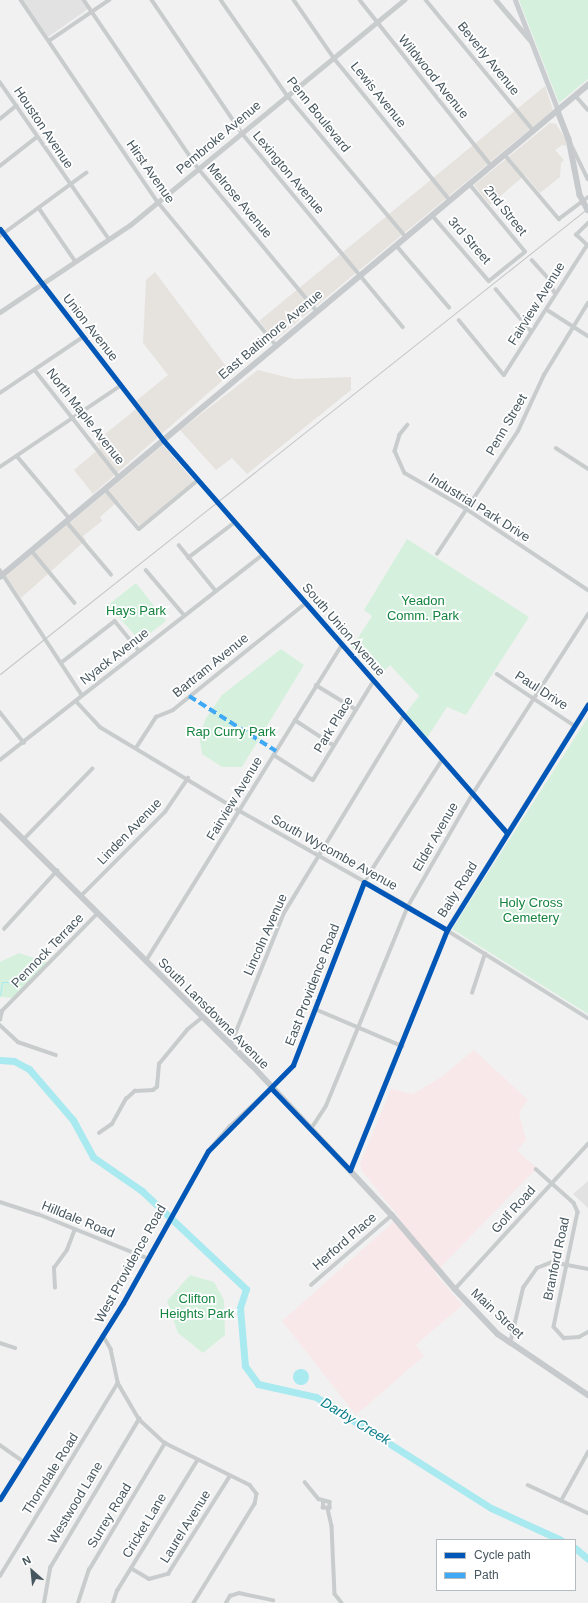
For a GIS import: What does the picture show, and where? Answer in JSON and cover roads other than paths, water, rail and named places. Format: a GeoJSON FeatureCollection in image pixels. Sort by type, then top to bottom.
{"type":"FeatureCollection","features":[{"type":"Feature","properties":{"kind":"main road"},"geometry":{"type":"LineString","coordinates":[[515,0],[570,142],[580,195],[588,210]]}},
{"type":"Feature","properties":{"kind":"main road","name":"East Baltimore Avenue"},"geometry":{"type":"LineString","coordinates":[[1,574],[32,551],[118,477],[588,85]]}},
{"type":"Feature","properties":{"kind":"main road","name":"South Lansdowne Avenue"},"geometry":{"type":"LineString","coordinates":[[0,816],[58,871],[97,914],[145,962],[231,1044],[392,1215],[437,1268]]}},
{"type":"Feature","properties":{"kind":"main road","name":"Main Street"},"geometry":{"type":"LineString","coordinates":[[437,1268],[455,1289],[510,1344],[588,1395]]}},
{"type":"Feature","properties":{"kind":"street","name":"Hirst Avenue"},"geometry":{"type":"LineString","coordinates":[[21,0],[158,202],[276,345]]}},
{"type":"Feature","properties":{"kind":"street","name":"Melrose Avenue"},"geometry":{"type":"LineString","coordinates":[[84,0],[199,168],[317,311]]}},
{"type":"Feature","properties":{"kind":"street"},"geometry":{"type":"LineString","coordinates":[[49,41],[109,0]]}},
{"type":"Feature","properties":{"kind":"street","name":"Lexington Avenue"},"geometry":{"type":"LineString","coordinates":[[152,0],[242,133],[403,328]]}},
{"type":"Feature","properties":{"kind":"street","name":"Penn Boulevard"},"geometry":{"type":"LineString","coordinates":[[221,0],[287,95],[406,237]]}},
{"type":"Feature","properties":{"kind":"street","name":"Lewis Avenue"},"geometry":{"type":"LineString","coordinates":[[294,0],[334,58],[450,200]]}},
{"type":"Feature","properties":{"kind":"street","name":"Wildwood Avenue"},"geometry":{"type":"LineString","coordinates":[[360,0],[376,23],[491,166]]}},
{"type":"Feature","properties":{"kind":"street","name":"Pembroke Avenue"},"geometry":{"type":"LineString","coordinates":[[0,312],[76,262],[158,202],[404,0]]}},
{"type":"Feature","properties":{"kind":"street","name":"Beverly Avenue"},"geometry":{"type":"LineString","coordinates":[[426,0],[534,131]]}},
{"type":"Feature","properties":{"kind":"street"},"geometry":{"type":"LineString","coordinates":[[496,0],[532,43]]}},
{"type":"Feature","properties":{"kind":"street","name":"Houston Avenue"},"geometry":{"type":"LineString","coordinates":[[0,82],[70,186],[109,239]]}},
{"type":"Feature","properties":{"kind":"street"},"geometry":{"type":"LineString","coordinates":[[576,96],[588,110]]}},
{"type":"Feature","properties":{"kind":"street"},"geometry":{"type":"LineString","coordinates":[[0,119],[16,106]]}},
{"type":"Feature","properties":{"kind":"street"},"geometry":{"type":"LineString","coordinates":[[0,166],[37,137]]}},
{"type":"Feature","properties":{"kind":"street"},"geometry":{"type":"LineString","coordinates":[[570,142],[588,179]]}},
{"type":"Feature","properties":{"kind":"street"},"geometry":{"type":"LineString","coordinates":[[505,154],[559,219],[588,197]]}},
{"type":"Feature","properties":{"kind":"street"},"geometry":{"type":"LineString","coordinates":[[2,234],[86,174]]}},
{"type":"Feature","properties":{"kind":"street","name":"2nd Street"},"geometry":{"type":"LineString","coordinates":[[470,184],[525,252],[489,281]]}},
{"type":"Feature","properties":{"kind":"street"},"geometry":{"type":"LineString","coordinates":[[39,208],[76,262]]}},
{"type":"Feature","properties":{"kind":"street","name":"3rd Street"},"geometry":{"type":"LineString","coordinates":[[432,215],[489,281]]}},
{"type":"Feature","properties":{"kind":"street"},"geometry":{"type":"LineString","coordinates":[[587,245],[576,234],[588,224]]}},
{"type":"Feature","properties":{"kind":"street","name":"Union Avenue"},"geometry":{"type":"LineString","coordinates":[[0,229],[2,234],[163,440]]}},
{"type":"Feature","properties":{"kind":"street"},"geometry":{"type":"LineString","coordinates":[[396,245],[449,307]]}},
{"type":"Feature","properties":{"kind":"street","name":"Fairview Avenue"},"geometry":{"type":"LineString","coordinates":[[459,320],[504,375],[587,245]]}},
{"type":"Feature","properties":{"kind":"street"},"geometry":{"type":"LineString","coordinates":[[532,260],[548,278],[555,293]]}},
{"type":"Feature","properties":{"kind":"street"},"geometry":{"type":"LineString","coordinates":[[496,289],[531,331]]}},
{"type":"Feature","properties":{"kind":"street","name":"Penn Street"},"geometry":{"type":"LineString","coordinates":[[437,554],[518,431],[544,374],[588,303]]}},
{"type":"Feature","properties":{"kind":"street"},"geometry":{"type":"LineString","coordinates":[[549,311],[588,336]]}},
{"type":"Feature","properties":{"kind":"street"},"geometry":{"type":"LineString","coordinates":[[0,393],[83,337]]}},
{"type":"Feature","properties":{"kind":"street","name":"North Maple Avenue"},"geometry":{"type":"LineString","coordinates":[[35,370],[118,477]]}},
{"type":"Feature","properties":{"kind":"street"},"geometry":{"type":"LineString","coordinates":[[0,467],[120,386]]}},
{"type":"Feature","properties":{"kind":"street","name":"Industrial Park Drive"},"geometry":{"type":"LineString","coordinates":[[408,425],[397,442],[395,451],[400,466],[406,473],[466,508],[588,590]]}},
{"type":"Feature","properties":{"kind":"street","name":"South Union Avenue"},"geometry":{"type":"LineString","coordinates":[[163,440],[197,481],[507,834]]}},
{"type":"Feature","properties":{"kind":"street"},"geometry":{"type":"LineString","coordinates":[[556,448],[588,469]]}},
{"type":"Feature","properties":{"kind":"street"},"geometry":{"type":"LineString","coordinates":[[17,456],[111,574]]}},
{"type":"Feature","properties":{"kind":"street"},"geometry":{"type":"LineString","coordinates":[[105,488],[139,529],[197,481]]}},
{"type":"Feature","properties":{"kind":"street"},"geometry":{"type":"LineString","coordinates":[[188,558],[234,523]]}},
{"type":"Feature","properties":{"kind":"street"},"geometry":{"type":"LineString","coordinates":[[179,545],[216,591]]}},
{"type":"Feature","properties":{"kind":"street"},"geometry":{"type":"LineString","coordinates":[[32,551],[75,603]]}},
{"type":"Feature","properties":{"kind":"street","name":"Nyack Avenue"},"geometry":{"type":"LineString","coordinates":[[0,760],[262,554]]}},
{"type":"Feature","properties":{"kind":"street"},"geometry":{"type":"LineString","coordinates":[[146,570],[185,616]]}},
{"type":"Feature","properties":{"kind":"street"},"geometry":{"type":"LineString","coordinates":[[1,574],[82,695]]}},
{"type":"Feature","properties":{"kind":"street","name":"Bartram Avenue"},"geometry":{"type":"LineString","coordinates":[[136,748],[156,717],[173,710],[305,604]]}},
{"type":"Feature","properties":{"kind":"street","name":"Elder Avenue"},"geometry":{"type":"LineString","coordinates":[[311,1129],[326,1106],[408,906],[472,794],[536,698],[588,614]]}},
{"type":"Feature","properties":{"kind":"street"},"geometry":{"type":"LineString","coordinates":[[61,663],[115,621],[139,651]]}},
{"type":"Feature","properties":{"kind":"street","name":"Fairview Avenue"},"geometry":{"type":"LineString","coordinates":[[145,962],[342,645]]}},
{"type":"Feature","properties":{"kind":"street","name":"Paul Drive"},"geometry":{"type":"LineString","coordinates":[[497,674],[536,698],[575,726]]}},
{"type":"Feature","properties":{"kind":"street","name":"Park Place"},"geometry":{"type":"LineString","coordinates":[[274,755],[313,780],[355,709],[373,682]]}},
{"type":"Feature","properties":{"kind":"street"},"geometry":{"type":"LineString","coordinates":[[316,685],[355,709]]}},
{"type":"Feature","properties":{"kind":"street","name":"South Wycombe Avenue"},"geometry":{"type":"LineString","coordinates":[[76,701],[96,724],[188,778],[240,811],[408,906],[588,1018]]}},
{"type":"Feature","properties":{"kind":"street","name":"Baily Road"},"geometry":{"type":"LineString","coordinates":[[350,1170],[402,1046],[447,930],[588,704]]}},
{"type":"Feature","properties":{"kind":"street"},"geometry":{"type":"LineString","coordinates":[[0,712],[24,742]]}},
{"type":"Feature","properties":{"kind":"street","name":"Lincoln Avenue"},"geometry":{"type":"LineString","coordinates":[[231,1044],[284,913],[404,716]]}},
{"type":"Feature","properties":{"kind":"street"},"geometry":{"type":"LineString","coordinates":[[295,720],[333,745]]}},
{"type":"Feature","properties":{"kind":"street","name":"East Providence Road"},"geometry":{"type":"LineString","coordinates":[[271,1088],[294,1065],[364,882],[442,760]]}},
{"type":"Feature","properties":{"kind":"street"},"geometry":{"type":"LineString","coordinates":[[24,839],[92,769]]}},
{"type":"Feature","properties":{"kind":"street","name":"Linden Avenue"},"geometry":{"type":"LineString","coordinates":[[81,896],[165,812],[188,778]]}},
{"type":"Feature","properties":{"kind":"street"},"geometry":{"type":"LineString","coordinates":[[4,929],[58,871]]}},
{"type":"Feature","properties":{"kind":"street","name":"Pennock Terrace"},"geometry":{"type":"LineString","coordinates":[[0,1020],[2,1012],[97,914]]}},
{"type":"Feature","properties":{"kind":"street"},"geometry":{"type":"LineString","coordinates":[[472,993],[485,954]]}},
{"type":"Feature","properties":{"kind":"street"},"geometry":{"type":"LineString","coordinates":[[315,1009],[402,1046]]}},
{"type":"Feature","properties":{"kind":"street"},"geometry":{"type":"LineString","coordinates":[[99,1133],[112,1124],[126,1099],[135,1091],[153,1090],[157,1087],[159,1064],[191,1025],[203,1018]]}},
{"type":"Feature","properties":{"kind":"street"},"geometry":{"type":"LineString","coordinates":[[0,1025],[18,1042],[56,1055]]}},
{"type":"Feature","properties":{"kind":"street","name":"West Providence Road"},"geometry":{"type":"LineString","coordinates":[[23,1461],[103,1336],[176,1206],[213,1145],[271,1088]]}},
{"type":"Feature","properties":{"kind":"street","name":"Golf Road"},"geometry":{"type":"LineString","coordinates":[[455,1289],[588,1144]]}},
{"type":"Feature","properties":{"kind":"street","name":"Branford Road"},"geometry":{"type":"LineString","coordinates":[[536,1169],[574,1203],[578,1212],[553,1323],[556,1332],[564,1338],[579,1337],[588,1332]]}},
{"type":"Feature","properties":{"kind":"street","name":"Hilldale Road"},"geometry":{"type":"LineString","coordinates":[[0,1202],[147,1258]]}},
{"type":"Feature","properties":{"kind":"street","name":"Herford Place"},"geometry":{"type":"LineString","coordinates":[[310,1285],[392,1215]]}},
{"type":"Feature","properties":{"kind":"street"},"geometry":{"type":"LineString","coordinates":[[55,1288],[54,1268],[67,1250],[75,1230]]}},
{"type":"Feature","properties":{"kind":"street"},"geometry":{"type":"LineString","coordinates":[[510,1344],[526,1282],[545,1263],[566,1264],[588,1269]]}},
{"type":"Feature","properties":{"kind":"street"},"geometry":{"type":"LineString","coordinates":[[103,1336],[111,1349],[118,1383],[139,1419],[165,1443],[197,1461],[253,1487],[256,1501],[194,1603]]}},
{"type":"Feature","properties":{"kind":"street"},"geometry":{"type":"LineString","coordinates":[[0,1343],[14,1348]]}},
{"type":"Feature","properties":{"kind":"street","name":"Thorndale Road"},"geometry":{"type":"LineString","coordinates":[[0,1576],[118,1383]]}},
{"type":"Feature","properties":{"kind":"street","name":"Westwood Lane"},"geometry":{"type":"LineString","coordinates":[[44,1603],[50,1568],[139,1419]]}},
{"type":"Feature","properties":{"kind":"street","name":"Surrey Road"},"geometry":{"type":"LineString","coordinates":[[78,1603],[89,1570],[165,1443]]}},
{"type":"Feature","properties":{"kind":"street"},"geometry":{"type":"LineString","coordinates":[[0,1445],[23,1461],[0,1499]]}},
{"type":"Feature","properties":{"kind":"street"},"geometry":{"type":"LineString","coordinates":[[561,1501],[588,1452]]}},
{"type":"Feature","properties":{"kind":"street","name":"Cricket Lane"},"geometry":{"type":"LineString","coordinates":[[113,1603],[131,1568],[197,1461]]}},
{"type":"Feature","properties":{"kind":"street","name":"Laurel Avenue"},"geometry":{"type":"LineString","coordinates":[[131,1568],[149,1579],[168,1574],[230,1476]]}},
{"type":"Feature","properties":{"kind":"street"},"geometry":{"type":"LineString","coordinates":[[305,1482],[323,1502],[331,1503],[328,1509],[332,1526],[335,1594],[342,1603]]}},
{"type":"Feature","properties":{"kind":"street"},"geometry":{"type":"LineString","coordinates":[[528,1485],[588,1513]]}},
{"type":"Feature","properties":{"kind":"street"},"geometry":{"type":"LineString","coordinates":[[323,1502],[323,1508],[328,1509]]}},
{"type":"Feature","properties":{"kind":"street"},"geometry":{"type":"LineString","coordinates":[[226,1603],[230,1596],[239,1593],[273,1600]]}},
{"type":"Feature","properties":{"kind":"water"},"geometry":{"type":"Polygon","coordinates":[[[301,1369],[308,1374],[309,1377],[304,1384],[301,1385],[294,1380],[293,1377],[298,1370],[301,1369]]]}},
{"type":"Feature","properties":{"kind":"waterway"},"geometry":{"type":"LineString","coordinates":[[0,995],[2,982],[19,982],[28,975]]}},
{"type":"Feature","properties":{"kind":"waterway","name":"Darby Creek"},"geometry":{"type":"LineString","coordinates":[[0,1060],[14,1061],[29,1069],[73,1120],[93,1157],[142,1191],[246,1289],[240,1308],[245,1366],[258,1384],[316,1397],[491,1508],[559,1539]]}},
{"type":"Feature","properties":{"kind":"waterway","name":"Darby Creek"},"geometry":{"type":"LineString","coordinates":[[576,1549],[588,1559]]}},
{"type":"Feature","properties":{"kind":"railway"},"geometry":{"type":"LineString","coordinates":[[0,674],[588,208]]}},
{"type":"Feature","properties":{"kind":"park label","name":"Yeadon Comm. Park"},"geometry":{"type":"Point","coordinates":[423,610]}},
{"type":"Feature","properties":{"kind":"park label","name":"Hays Park"},"geometry":{"type":"Point","coordinates":[136,611]}},
{"type":"Feature","properties":{"kind":"park label","name":"Rap Curry Park"},"geometry":{"type":"Point","coordinates":[231,732]}},
{"type":"Feature","properties":{"kind":"park label","name":"Holy Cross Cemetery"},"geometry":{"type":"Point","coordinates":[531,912]}},
{"type":"Feature","properties":{"kind":"park label","name":"Clifton Heights Park"},"geometry":{"type":"Point","coordinates":[197,1308]}}]}
